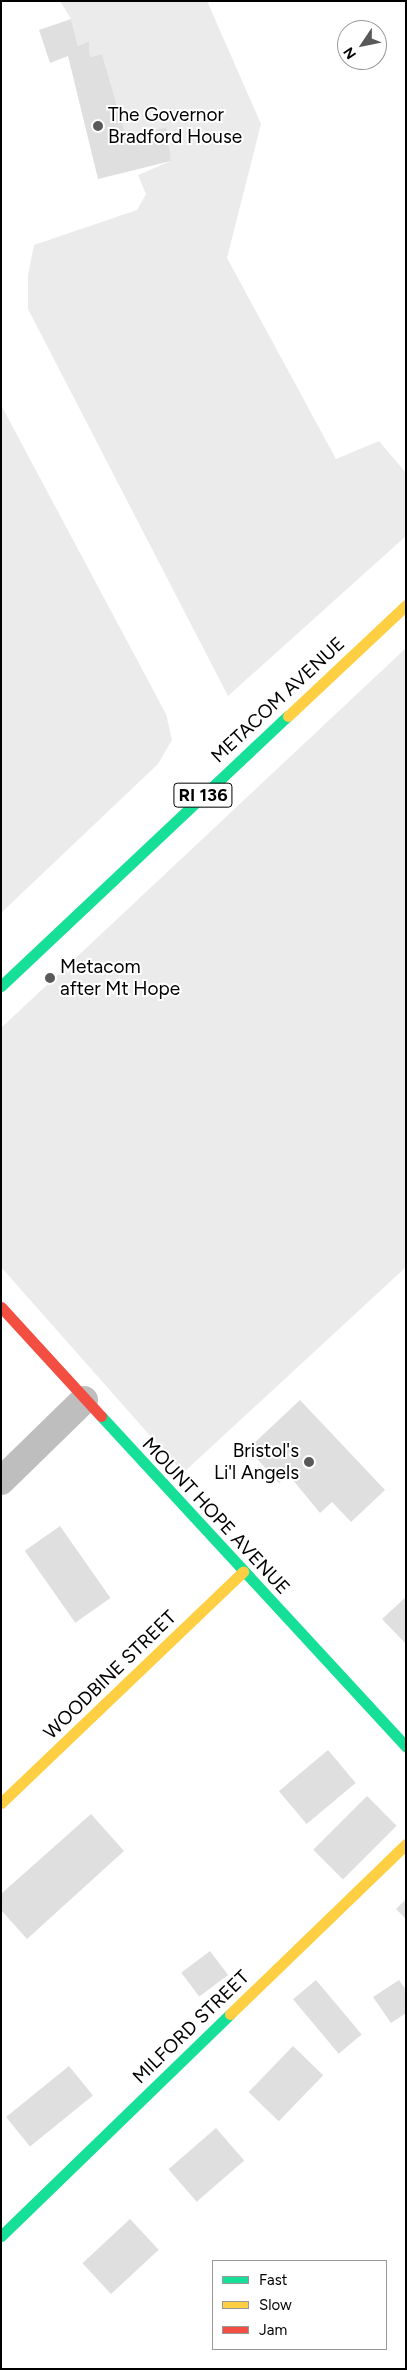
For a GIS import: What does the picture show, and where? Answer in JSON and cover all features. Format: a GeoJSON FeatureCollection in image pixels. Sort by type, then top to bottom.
{"type":"FeatureCollection","features":[{"type":"Feature","properties":{"kind":"street","name":"METACOM AVENUE"},"geometry":{"type":"LineString","coordinates":[[1,986],[406,605]]}},
{"type":"Feature","properties":{"kind":"street","name":"MOUNT HOPE AVENUE"},"geometry":{"type":"LineString","coordinates":[[1,1308],[406,1747]]}},
{"type":"Feature","properties":{"kind":"street"},"geometry":{"type":"LineString","coordinates":[[1,1481],[84,1400]]}},
{"type":"Feature","properties":{"kind":"street","name":"WOODBINE STREET"},"geometry":{"type":"LineString","coordinates":[[1,1803],[243,1572]]}},
{"type":"Feature","properties":{"kind":"street","name":"MILFORD STREET"},"geometry":{"type":"LineString","coordinates":[[1,2236],[406,1844]]}},
{"type":"Feature","properties":{"kind":"shaded area"},"geometry":{"type":"Polygon","coordinates":[[[60,1],[207,1],[261,124],[227,258],[336,459],[379,441],[406,473],[406,536],[228,696],[28,309],[28,275],[34,245],[137,210],[146,194],[138,175],[171,161],[167,127],[126,136],[102,54],[90,57],[89,41],[78,46],[71,19],[60,1]]]}},
{"type":"Feature","properties":{"kind":"shaded area"},"geometry":{"type":"Polygon","coordinates":[[[1,405],[166,714],[172,740],[158,764],[1,913],[1,405]]]}},
{"type":"Feature","properties":{"kind":"shaded area"},"geometry":{"type":"Polygon","coordinates":[[[406,648],[406,1267],[183,1473],[1,1267],[1,1028],[406,648]]]}},
{"type":"Feature","properties":{"kind":"building"},"geometry":{"type":"Polygon","coordinates":[[[71,19],[78,46],[89,41],[90,57],[102,54],[126,136],[167,127],[171,161],[98,179],[68,56],[50,63],[39,30],[71,19]]]}},
{"type":"Feature","properties":{"kind":"building","name":"Bristol's Li'l Angels"},"geometry":{"type":"Polygon","coordinates":[[[300,1400],[385,1490],[351,1522],[332,1502],[320,1513],[288,1474],[279,1483],[248,1449],[300,1400]]]}},
{"type":"Feature","properties":{"kind":"building"},"geometry":{"type":"Polygon","coordinates":[[[60,1526],[110,1598],[75,1623],[25,1551],[60,1526]]]}},
{"type":"Feature","properties":{"kind":"building"},"geometry":{"type":"Polygon","coordinates":[[[406,1597],[406,1644],[382,1619],[406,1597]]]}},
{"type":"Feature","properties":{"kind":"building"},"geometry":{"type":"Polygon","coordinates":[[[328,1750],[356,1783],[307,1824],[279,1791],[328,1750]]]}},
{"type":"Feature","properties":{"kind":"building"},"geometry":{"type":"Polygon","coordinates":[[[367,1796],[397,1826],[343,1879],[313,1850],[367,1796]]]}},
{"type":"Feature","properties":{"kind":"building"},"geometry":{"type":"Polygon","coordinates":[[[91,1814],[124,1851],[27,1939],[1,1910],[1,1894],[91,1814]]]}},
{"type":"Feature","properties":{"kind":"building"},"geometry":{"type":"Polygon","coordinates":[[[406,1899],[406,1919],[396,1909],[406,1899]]]}},
{"type":"Feature","properties":{"kind":"building"},"geometry":{"type":"Polygon","coordinates":[[[210,1951],[228,1975],[199,1997],[181,1973],[210,1951]]]}},
{"type":"Feature","properties":{"kind":"building"},"geometry":{"type":"Polygon","coordinates":[[[316,1980],[362,2034],[339,2054],[293,1999],[316,1980]]]}},
{"type":"Feature","properties":{"kind":"building"},"geometry":{"type":"Polygon","coordinates":[[[399,1980],[406,1990],[406,2013],[391,2023],[373,1997],[399,1980]]]}},
{"type":"Feature","properties":{"kind":"building"},"geometry":{"type":"Polygon","coordinates":[[[293,2046],[323,2075],[279,2121],[249,2092],[293,2046]]]}},
{"type":"Feature","properties":{"kind":"building"},"geometry":{"type":"Polygon","coordinates":[[[69,2066],[93,2096],[30,2147],[6,2117],[69,2066]]]}},
{"type":"Feature","properties":{"kind":"building"},"geometry":{"type":"Polygon","coordinates":[[[216,2128],[244,2160],[197,2202],[168,2169],[216,2128]]]}},
{"type":"Feature","properties":{"kind":"building"},"geometry":{"type":"Polygon","coordinates":[[[130,2219],[159,2250],[111,2294],[82,2263],[130,2219]]]}},
{"type":"Feature","properties":{"kind":"traffic: fast"},"geometry":{"type":"LineString","coordinates":[[1,986],[288,716]]}},
{"type":"Feature","properties":{"kind":"traffic: fast"},"geometry":{"type":"LineString","coordinates":[[101,1416],[406,1747]]}},
{"type":"Feature","properties":{"kind":"traffic: fast"},"geometry":{"type":"LineString","coordinates":[[1,2236],[230,2014]]}},
{"type":"Feature","properties":{"kind":"traffic: slow"},"geometry":{"type":"LineString","coordinates":[[288,716],[406,605]]}},
{"type":"Feature","properties":{"kind":"traffic: slow"},"geometry":{"type":"LineString","coordinates":[[1,1803],[243,1572]]}},
{"type":"Feature","properties":{"kind":"traffic: slow"},"geometry":{"type":"LineString","coordinates":[[230,2014],[406,1844]]}},
{"type":"Feature","properties":{"kind":"traffic: jam"},"geometry":{"type":"LineString","coordinates":[[1,1307],[101,1416]]}},
{"type":"Feature","properties":{"kind":"place","name":"The Governor Bradford House"},"geometry":{"type":"Point","coordinates":[98,126]}},
{"type":"Feature","properties":{"kind":"place","name":"Metacom after Mt Hope"},"geometry":{"type":"Point","coordinates":[50,978]}},
{"type":"Feature","properties":{"kind":"place","name":"Bristol's Li'l Angels"},"geometry":{"type":"Point","coordinates":[309,1462]}}]}
